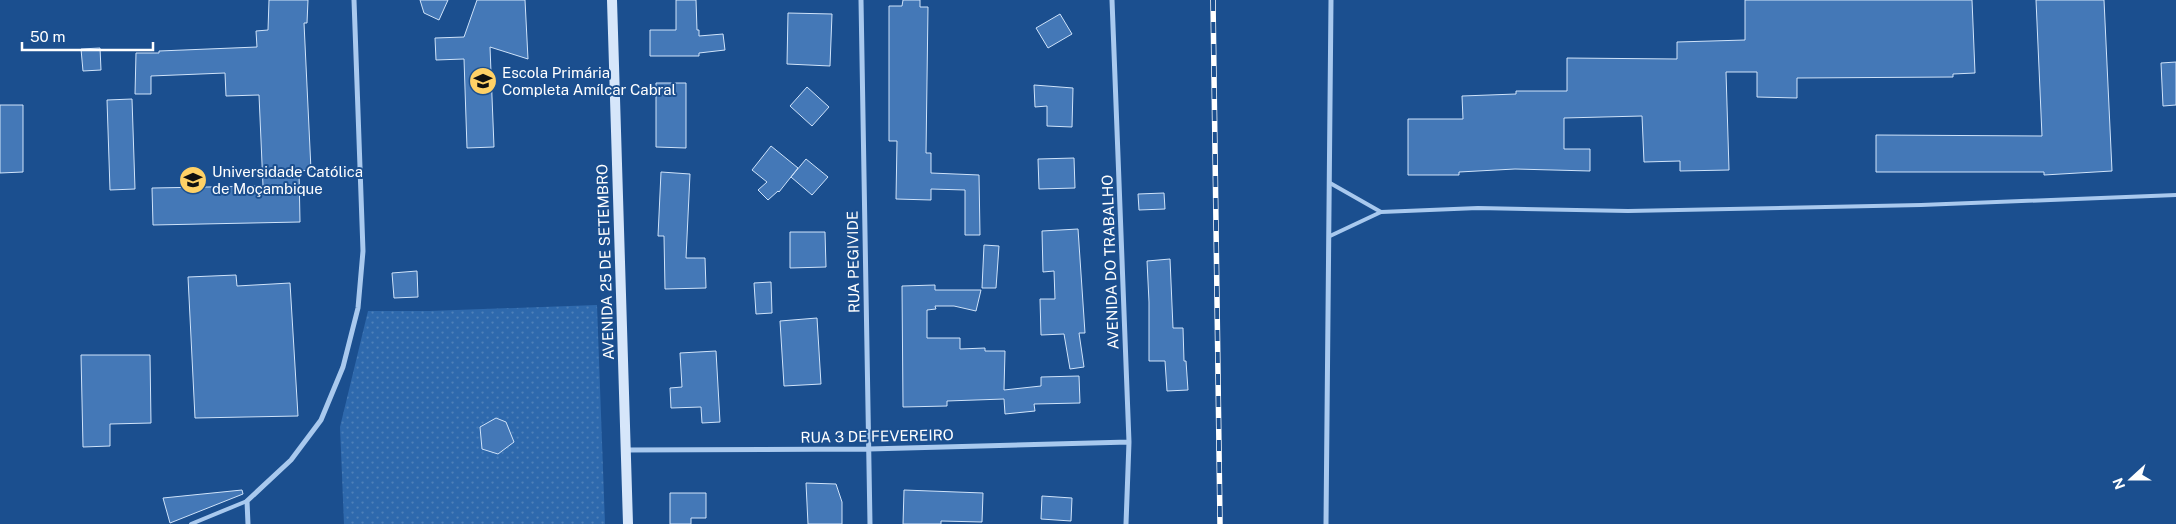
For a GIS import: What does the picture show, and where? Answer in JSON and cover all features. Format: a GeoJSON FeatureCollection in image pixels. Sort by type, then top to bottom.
{"type":"FeatureCollection","features":[{"type":"Feature","properties":{"kind":"street"},"geometry":{"type":"LineString","coordinates":[[248,524],[247,502],[291,460],[321,420],[343,367],[358,308],[363,251],[354,0]]}},
{"type":"Feature","properties":{"kind":"street","name":"AVENIDA 25 DE SETEMBRO"},"geometry":{"type":"LineString","coordinates":[[612,0],[628,524]]}},
{"type":"Feature","properties":{"kind":"street","name":"RUA PEGIVIDE"},"geometry":{"type":"LineString","coordinates":[[861,0],[870,524]]}},
{"type":"Feature","properties":{"kind":"street","name":"AVENIDA DO TRABALHO"},"geometry":{"type":"LineString","coordinates":[[1112,0],[1129,442],[1126,524]]}},
{"type":"Feature","properties":{"kind":"street"},"geometry":{"type":"LineString","coordinates":[[1326,524],[1331,0]]}},
{"type":"Feature","properties":{"kind":"street","name":"RUA 3 DE FEVEREIRO"},"geometry":{"type":"LineString","coordinates":[[626,450],[869,449],[1129,442]]}},
{"type":"Feature","properties":{"kind":"lane"},"geometry":{"type":"LineString","coordinates":[[1330,183],[1382,212]]}},
{"type":"Feature","properties":{"kind":"lane"},"geometry":{"type":"LineString","coordinates":[[1330,236],[1382,212],[1478,208],[1628,211],[1921,205],[2176,195]]}},
{"type":"Feature","properties":{"kind":"lane"},"geometry":{"type":"LineString","coordinates":[[191,524],[247,502]]}},
{"type":"Feature","properties":{"kind":"shaded area"},"geometry":{"type":"Polygon","coordinates":[[[597,305],[605,524],[344,524],[340,427],[368,311],[429,311],[597,305]]]}},
{"type":"Feature","properties":{"kind":"building"},"geometry":{"type":"Polygon","coordinates":[[[269,0],[308,0],[307,23],[304,23],[311,170],[299,171],[300,222],[153,225],[152,188],[263,186],[259,95],[226,96],[225,73],[151,76],[151,94],[135,94],[136,53],[257,47],[256,31],[268,30],[269,0]]]}},
{"type":"Feature","properties":{"kind":"building"},"geometry":{"type":"Polygon","coordinates":[[[420,0],[448,0],[439,20],[424,13],[420,0]]]}},
{"type":"Feature","properties":{"kind":"building"},"geometry":{"type":"Polygon","coordinates":[[[477,0],[525,0],[528,59],[490,47],[494,147],[467,148],[464,59],[436,60],[435,38],[464,37],[477,0]]]}},
{"type":"Feature","properties":{"kind":"building"},"geometry":{"type":"Polygon","coordinates":[[[676,0],[696,0],[699,36],[723,34],[725,50],[699,53],[699,56],[650,56],[650,30],[676,30],[676,0]]]}},
{"type":"Feature","properties":{"kind":"building"},"geometry":{"type":"Polygon","coordinates":[[[903,0],[920,0],[920,7],[928,7],[926,153],[931,153],[931,173],[979,175],[980,235],[965,235],[965,190],[931,189],[931,200],[896,199],[897,141],[889,141],[889,6],[902,6],[903,0]]]}},
{"type":"Feature","properties":{"kind":"building"},"geometry":{"type":"Polygon","coordinates":[[[1745,0],[1972,0],[1975,73],[1953,74],[1953,77],[1797,78],[1797,98],[1757,97],[1757,72],[1726,72],[1729,170],[1680,171],[1680,161],[1644,162],[1642,116],[1564,118],[1564,149],[1590,149],[1590,171],[1515,169],[1459,172],[1459,175],[1408,175],[1408,119],[1463,119],[1462,96],[1516,94],[1516,91],[1567,91],[1567,58],[1677,59],[1677,42],[1745,40],[1745,0]]]}},
{"type":"Feature","properties":{"kind":"building"},"geometry":{"type":"Polygon","coordinates":[[[2036,0],[2104,0],[2112,171],[2044,175],[2044,172],[1876,172],[1876,135],[2042,136],[2036,0]]]}},
{"type":"Feature","properties":{"kind":"building"},"geometry":{"type":"Polygon","coordinates":[[[788,13],[832,14],[830,66],[787,64],[788,13]]]}},
{"type":"Feature","properties":{"kind":"building"},"geometry":{"type":"Polygon","coordinates":[[[1060,14],[1072,34],[1048,48],[1036,28],[1060,14]]]}},
{"type":"Feature","properties":{"kind":"building"},"geometry":{"type":"Polygon","coordinates":[[[100,48],[101,70],[83,71],[81,49],[100,48]]]}},
{"type":"Feature","properties":{"kind":"building"},"geometry":{"type":"Polygon","coordinates":[[[2176,62],[2176,105],[2163,106],[2161,63],[2176,62]]]}},
{"type":"Feature","properties":{"kind":"building"},"geometry":{"type":"Polygon","coordinates":[[[656,83],[686,83],[686,148],[656,147],[656,83]]]}},
{"type":"Feature","properties":{"kind":"building"},"geometry":{"type":"Polygon","coordinates":[[[1034,85],[1073,88],[1072,127],[1047,126],[1047,106],[1035,107],[1034,85]]]}},
{"type":"Feature","properties":{"kind":"building"},"geometry":{"type":"Polygon","coordinates":[[[807,87],[829,107],[812,126],[790,106],[807,87]]]}},
{"type":"Feature","properties":{"kind":"building"},"geometry":{"type":"Polygon","coordinates":[[[132,99],[135,189],[110,190],[107,100],[132,99]]]}},
{"type":"Feature","properties":{"kind":"building"},"geometry":{"type":"Polygon","coordinates":[[[0,105],[23,105],[23,172],[0,173],[0,105]]]}},
{"type":"Feature","properties":{"kind":"building"},"geometry":{"type":"Polygon","coordinates":[[[771,146],[798,168],[779,192],[768,200],[758,190],[767,182],[752,170],[771,146]]]}},
{"type":"Feature","properties":{"kind":"building"},"geometry":{"type":"Polygon","coordinates":[[[1074,158],[1075,188],[1039,189],[1038,159],[1074,158]]]}},
{"type":"Feature","properties":{"kind":"building"},"geometry":{"type":"Polygon","coordinates":[[[806,159],[828,177],[812,195],[791,177],[806,159]]]}},
{"type":"Feature","properties":{"kind":"building"},"geometry":{"type":"Polygon","coordinates":[[[661,172],[690,174],[686,258],[705,258],[706,288],[665,289],[664,236],[658,236],[661,172]]]}},
{"type":"Feature","properties":{"kind":"building"},"geometry":{"type":"Polygon","coordinates":[[[1164,193],[1165,209],[1139,210],[1138,194],[1164,193]]]}},
{"type":"Feature","properties":{"kind":"building"},"geometry":{"type":"Polygon","coordinates":[[[1078,229],[1085,333],[1079,333],[1084,367],[1070,369],[1064,334],[1041,335],[1040,299],[1055,299],[1054,271],[1043,272],[1042,231],[1078,229]]]}},
{"type":"Feature","properties":{"kind":"building"},"geometry":{"type":"Polygon","coordinates":[[[790,232],[825,232],[826,267],[790,268],[790,232]]]}},
{"type":"Feature","properties":{"kind":"building"},"geometry":{"type":"Polygon","coordinates":[[[984,245],[999,246],[996,288],[982,288],[984,245]]]}},
{"type":"Feature","properties":{"kind":"building"},"geometry":{"type":"Polygon","coordinates":[[[1170,259],[1173,328],[1183,328],[1184,361],[1186,361],[1188,390],[1167,391],[1165,361],[1149,361],[1147,261],[1170,259]]]}},
{"type":"Feature","properties":{"kind":"building"},"geometry":{"type":"Polygon","coordinates":[[[417,271],[418,297],[394,298],[392,273],[417,271]]]}},
{"type":"Feature","properties":{"kind":"building"},"geometry":{"type":"Polygon","coordinates":[[[236,275],[237,286],[290,283],[298,416],[195,418],[188,277],[236,275]]]}},
{"type":"Feature","properties":{"kind":"building"},"geometry":{"type":"Polygon","coordinates":[[[771,282],[772,313],[756,314],[754,283],[771,282]]]}},
{"type":"Feature","properties":{"kind":"building"},"geometry":{"type":"Polygon","coordinates":[[[935,285],[935,290],[981,290],[976,311],[954,306],[935,306],[936,309],[927,310],[927,338],[960,338],[960,349],[985,348],[985,351],[1005,351],[1004,390],[1041,386],[1041,377],[1079,376],[1080,403],[1034,404],[1035,411],[1005,414],[1004,399],[947,401],[947,406],[903,407],[902,286],[935,285]]]}},
{"type":"Feature","properties":{"kind":"building"},"geometry":{"type":"Polygon","coordinates":[[[817,318],[821,384],[784,386],[780,321],[817,318]]]}},
{"type":"Feature","properties":{"kind":"building"},"geometry":{"type":"Polygon","coordinates":[[[716,351],[720,422],[702,423],[701,407],[671,408],[670,388],[682,387],[680,353],[716,351]]]}},
{"type":"Feature","properties":{"kind":"building"},"geometry":{"type":"Polygon","coordinates":[[[81,355],[150,355],[151,423],[110,424],[110,446],[83,447],[81,355]]]}},
{"type":"Feature","properties":{"kind":"building"},"geometry":{"type":"Polygon","coordinates":[[[496,418],[506,422],[514,442],[498,454],[482,449],[480,427],[496,418]]]}},
{"type":"Feature","properties":{"kind":"building"},"geometry":{"type":"Polygon","coordinates":[[[806,483],[836,484],[842,502],[842,524],[808,524],[806,483]]]}},
{"type":"Feature","properties":{"kind":"building"},"geometry":{"type":"Polygon","coordinates":[[[242,490],[243,494],[170,523],[163,498],[242,490]]]}},
{"type":"Feature","properties":{"kind":"building"},"geometry":{"type":"Polygon","coordinates":[[[904,490],[983,493],[982,522],[941,521],[941,524],[903,524],[904,490]]]}},
{"type":"Feature","properties":{"kind":"building"},"geometry":{"type":"Polygon","coordinates":[[[670,493],[706,493],[706,518],[691,518],[691,524],[670,524],[670,493]]]}},
{"type":"Feature","properties":{"kind":"building"},"geometry":{"type":"Polygon","coordinates":[[[1042,496],[1072,498],[1071,521],[1041,519],[1042,496]]]}},
{"type":"Feature","properties":{"kind":"railway"},"geometry":{"type":"LineString","coordinates":[[1213,0],[1220,524]]}},
{"type":"Feature","properties":{"kind":"place","name":"Escola Primária Completa Amílcar Cabral"},"geometry":{"type":"Point","coordinates":[483,81]}},
{"type":"Feature","properties":{"kind":"place","name":"Universidade Católica de Moçambique"},"geometry":{"type":"Point","coordinates":[193,180]}}]}
